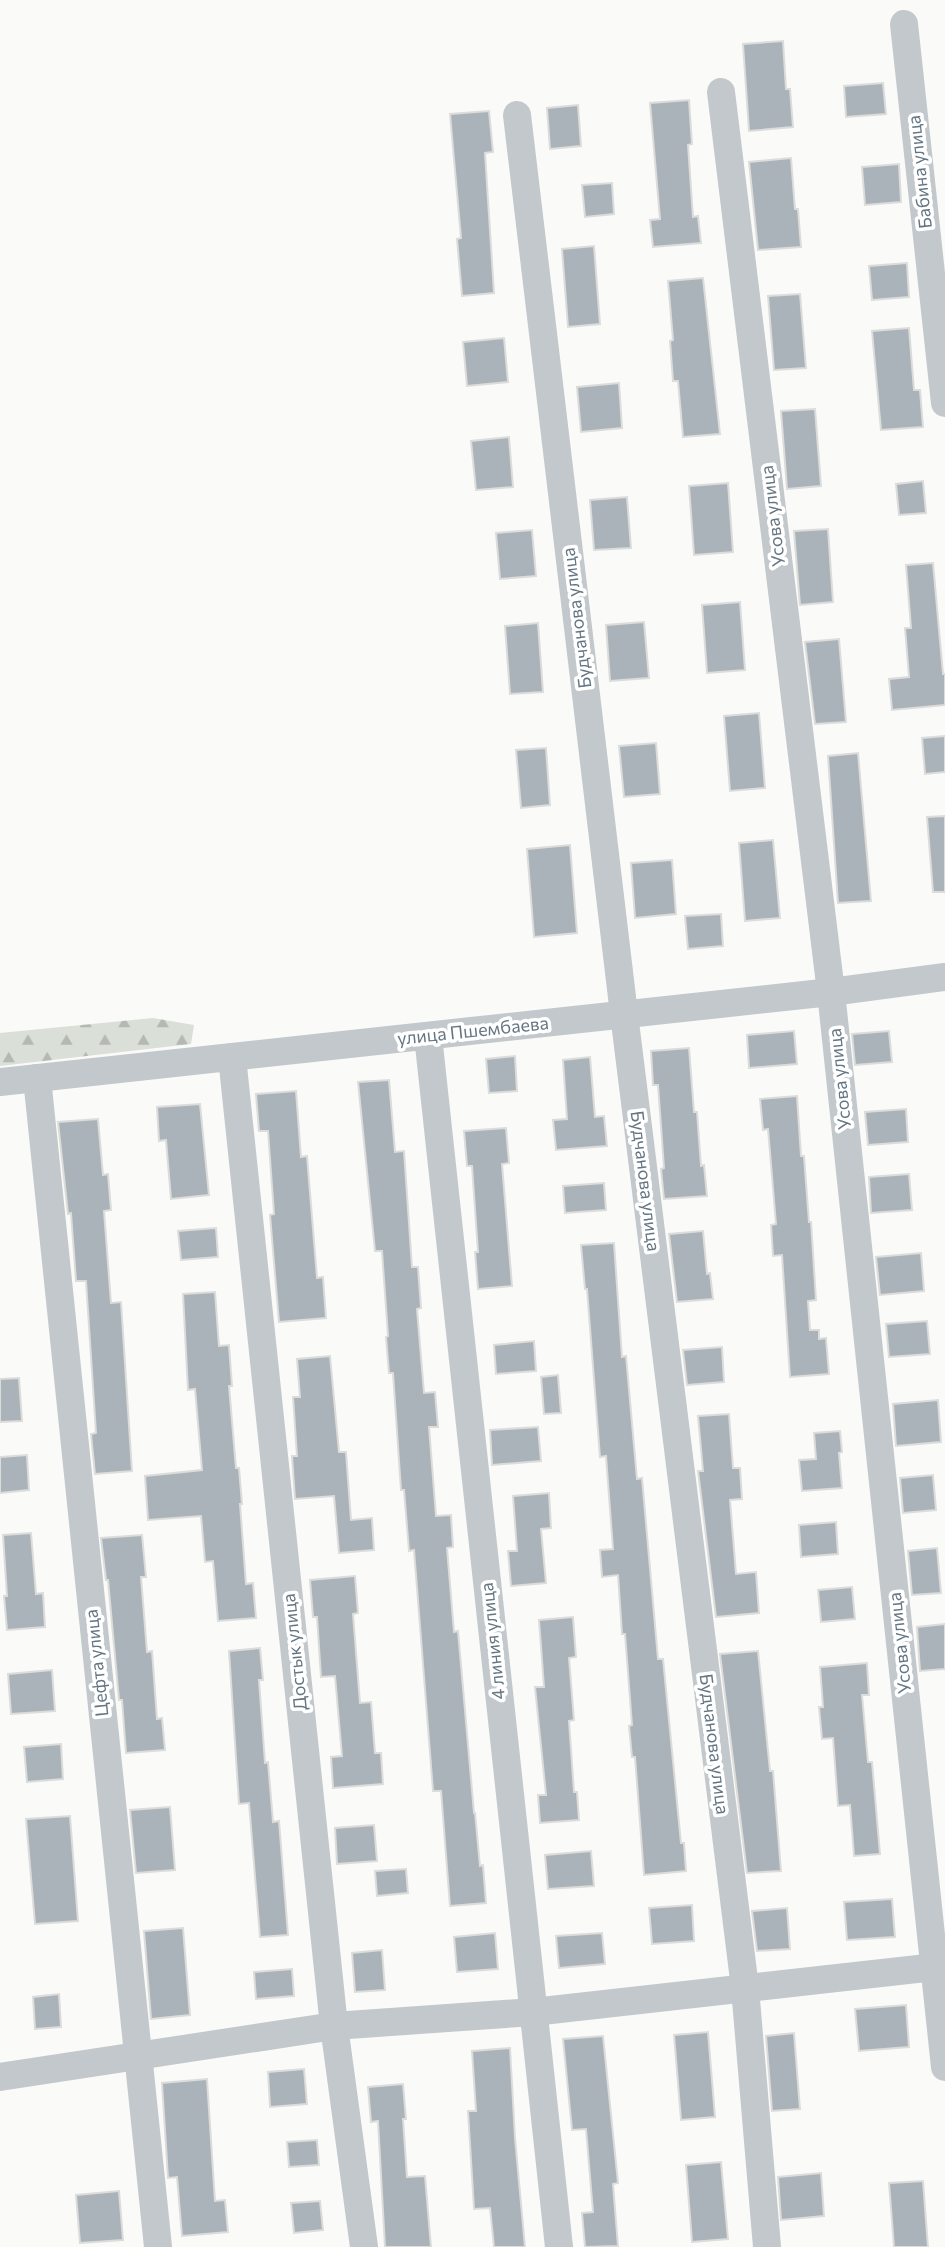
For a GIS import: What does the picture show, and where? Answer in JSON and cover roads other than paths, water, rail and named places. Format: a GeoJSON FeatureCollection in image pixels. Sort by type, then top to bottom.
{"type":"FeatureCollection","features":[{"type":"Feature","properties":{"kind":"street","name":"Бабина улица"},"geometry":{"type":"LineString","coordinates":[[904,24],[945,403]]}},
{"type":"Feature","properties":{"kind":"street","name":"Усова улица"},"geometry":{"type":"LineString","coordinates":[[721,93],[831,992],[939,1966],[945,2067]]}},
{"type":"Feature","properties":{"kind":"street","name":"Будчанова улица"},"geometry":{"type":"LineString","coordinates":[[517,115],[624,1014],[745,1988],[767,2247]]}},
{"type":"Feature","properties":{"kind":"street","name":"улица Пшембаева"},"geometry":{"type":"LineString","coordinates":[[0,1082],[831,992],[945,976]]}},
{"type":"Feature","properties":{"kind":"street","name":"4 линия улица"},"geometry":{"type":"LineString","coordinates":[[428,1036],[559,2247]]}},
{"type":"Feature","properties":{"kind":"street","name":"Достык улица"},"geometry":{"type":"LineString","coordinates":[[232,1057],[334,2026],[363,2247]]}},
{"type":"Feature","properties":{"kind":"street","name":"Цефта улица"},"geometry":{"type":"LineString","coordinates":[[37,1078],[158,2247]]}},
{"type":"Feature","properties":{"kind":"street"},"geometry":{"type":"LineString","coordinates":[[0,2077],[334,2026],[533,2012],[939,1966]]}}]}
